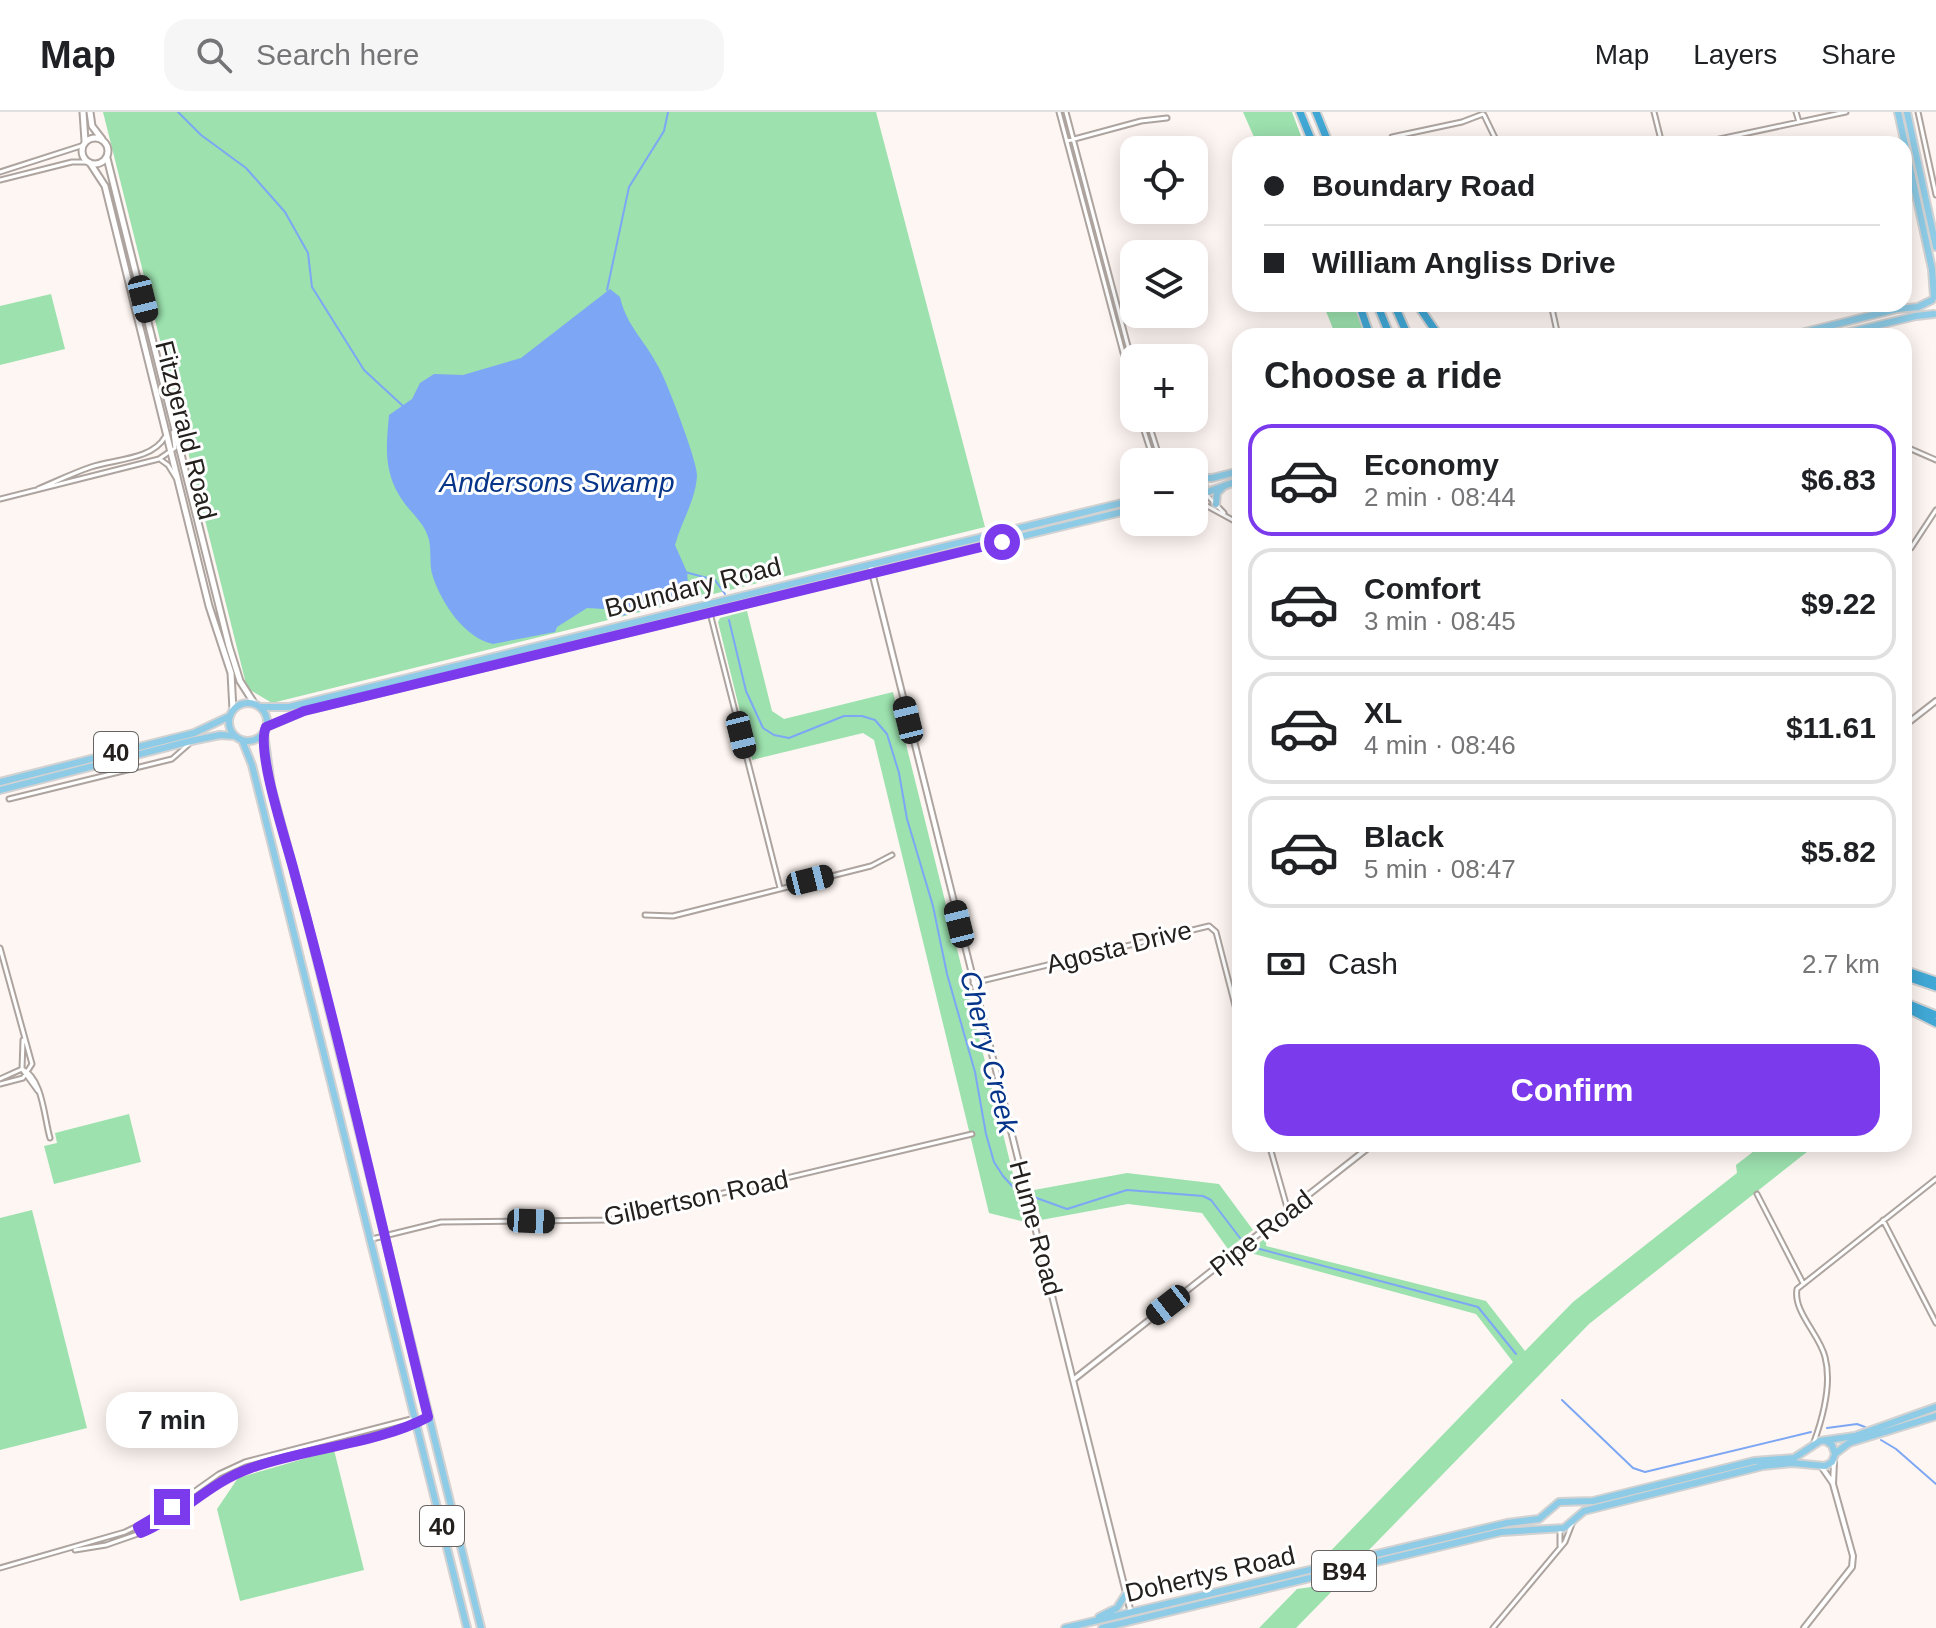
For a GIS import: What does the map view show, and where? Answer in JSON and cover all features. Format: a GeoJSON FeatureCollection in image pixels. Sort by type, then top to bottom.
{"type":"FeatureCollection","features":[{"type":"Feature","properties":{"kind":"highway"},"geometry":{"type":"LineString","coordinates":[[1316,112],[1327,136]]}},
{"type":"Feature","properties":{"kind":"highway"},"geometry":{"type":"LineString","coordinates":[[1300,114],[1308,136]]}},
{"type":"Feature","properties":{"kind":"highway"},"geometry":{"type":"LineString","coordinates":[[1912,975],[1936,981]]}},
{"type":"Feature","properties":{"kind":"highway"},"geometry":{"type":"LineString","coordinates":[[1912,976],[1936,987]]}},
{"type":"Feature","properties":{"kind":"highway"},"geometry":{"type":"LineString","coordinates":[[1912,1007],[1936,1015]]}},
{"type":"Feature","properties":{"kind":"highway"},"geometry":{"type":"LineString","coordinates":[[1912,1009],[1936,1023]]}},
{"type":"Feature","properties":{"kind":"main road"},"geometry":{"type":"LineString","coordinates":[[83,112],[85,144],[82,153],[89,162],[101,163],[107,158],[108,150],[92,126],[90,112]]}},
{"type":"Feature","properties":{"kind":"main road"},"geometry":{"type":"LineString","coordinates":[[1898,112],[1903,136]]}},
{"type":"Feature","properties":{"kind":"main road"},"geometry":{"type":"LineString","coordinates":[[1907,112],[1936,247]]}},
{"type":"Feature","properties":{"kind":"main road"},"geometry":{"type":"LineString","coordinates":[[85,144],[92,138],[103,140]]}},
{"type":"Feature","properties":{"kind":"main road","name":"Fitzgerald Road"},"geometry":{"type":"LineString","coordinates":[[107,158],[229,646],[245,691],[257,705]]}},
{"type":"Feature","properties":{"kind":"main road","name":"Fitzgerald Road"},"geometry":{"type":"LineString","coordinates":[[89,162],[105,186],[209,606],[231,673],[231,713]]}},
{"type":"Feature","properties":{"kind":"main road"},"geometry":{"type":"LineString","coordinates":[[1866,328],[1916,316],[1935,315],[1932,269],[1912,177]]}},
{"type":"Feature","properties":{"kind":"main road"},"geometry":{"type":"LineString","coordinates":[[1912,308],[1934,297]]}},
{"type":"Feature","properties":{"kind":"main road"},"geometry":{"type":"LineString","coordinates":[[1821,328],[1885,312]]}},
{"type":"Feature","properties":{"kind":"main road"},"geometry":{"type":"LineString","coordinates":[[1208,477],[1232,473]]}},
{"type":"Feature","properties":{"kind":"main road"},"geometry":{"type":"LineString","coordinates":[[1208,492],[1230,482]]}},
{"type":"Feature","properties":{"kind":"main road"},"geometry":{"type":"LineString","coordinates":[[1216,504],[1217,493],[1230,482]]}},
{"type":"Feature","properties":{"kind":"main road","name":"Boundary Road"},"geometry":{"type":"LineString","coordinates":[[257,705],[289,707],[1120,503]]}},
{"type":"Feature","properties":{"kind":"main road","name":"Boundary Road"},"geometry":{"type":"LineString","coordinates":[[265,730],[304,711],[1120,512]]}},
{"type":"Feature","properties":{"kind":"main road"},"geometry":{"type":"LineString","coordinates":[[708,604],[710,613]]}},
{"type":"Feature","properties":{"kind":"main road","name":"40"},"geometry":{"type":"LineString","coordinates":[[0,782],[194,733],[245,703],[257,705],[266,714],[271,786],[323,984],[481,1628]]}},
{"type":"Feature","properties":{"kind":"main road","name":"40"},"geometry":{"type":"LineString","coordinates":[[231,713],[230,727],[252,765],[467,1628]]}},
{"type":"Feature","properties":{"kind":"main road","name":"40"},"geometry":{"type":"LineString","coordinates":[[0,790],[220,735],[252,741],[265,730]]}},
{"type":"Feature","properties":{"kind":"main road"},"geometry":{"type":"LineString","coordinates":[[307,988],[323,984]]}},
{"type":"Feature","properties":{"kind":"main road","name":"B94"},"geometry":{"type":"LineString","coordinates":[[1548,1512],[1555,1503],[1601,1499],[1754,1461],[1794,1458],[1826,1441],[1855,1436],[1936,1407]]}},
{"type":"Feature","properties":{"kind":"main road"},"geometry":{"type":"LineString","coordinates":[[1813,1446],[1810,1455],[1819,1465],[1829,1464],[1849,1443],[1936,1416]]}},
{"type":"Feature","properties":{"kind":"main road"},"geometry":{"type":"LineString","coordinates":[[415,1421],[428,1417]]}},
{"type":"Feature","properties":{"kind":"main road"},"geometry":{"type":"LineString","coordinates":[[1826,1441],[1832,1445],[1835,1456]]}},
{"type":"Feature","properties":{"kind":"main road","name":"B94"},"geometry":{"type":"LineString","coordinates":[[1558,1528],[1587,1510],[1750,1469],[1783,1464],[1819,1465]]}},
{"type":"Feature","properties":{"kind":"main road"},"geometry":{"type":"LineString","coordinates":[[1566,1502],[1573,1507],[1573,1521]]}},
{"type":"Feature","properties":{"kind":"main road"},"geometry":{"type":"LineString","coordinates":[[1548,1512],[1549,1519],[1558,1528]]}},
{"type":"Feature","properties":{"kind":"main road","name":"Dohertys Road"},"geometry":{"type":"LineString","coordinates":[[1102,1628],[1132,1617],[1507,1523],[1539,1519],[1548,1512]]}},
{"type":"Feature","properties":{"kind":"main road","name":"Dohertys Road"},"geometry":{"type":"LineString","coordinates":[[1065,1628],[1132,1617],[1501,1532],[1558,1528]]}},
{"type":"Feature","properties":{"kind":"main road"},"geometry":{"type":"LineString","coordinates":[[1073,1626],[1111,1612],[1121,1605],[1126,1594]]}},
{"type":"Feature","properties":{"kind":"street"},"geometry":{"type":"LineString","coordinates":[[1059,112],[1122,344]]}},
{"type":"Feature","properties":{"kind":"street"},"geometry":{"type":"LineString","coordinates":[[1066,112],[1127,344]]}},
{"type":"Feature","properties":{"kind":"street"},"geometry":{"type":"LineString","coordinates":[[1654,112],[1660,136]]}},
{"type":"Feature","properties":{"kind":"street"},"geometry":{"type":"LineString","coordinates":[[1796,112],[1799,122]]}},
{"type":"Feature","properties":{"kind":"street"},"geometry":{"type":"LineString","coordinates":[[1733,136],[1846,112]]}},
{"type":"Feature","properties":{"kind":"street"},"geometry":{"type":"LineString","coordinates":[[1918,112],[1936,195]]}},
{"type":"Feature","properties":{"kind":"street"},"geometry":{"type":"LineString","coordinates":[[1397,136],[1462,122],[1483,113],[1494,136]]}},
{"type":"Feature","properties":{"kind":"street"},"geometry":{"type":"LineString","coordinates":[[1067,141],[1141,121],[1167,118]]}},
{"type":"Feature","properties":{"kind":"street"},"geometry":{"type":"LineString","coordinates":[[0,172],[85,144]]}},
{"type":"Feature","properties":{"kind":"street"},"geometry":{"type":"LineString","coordinates":[[0,180],[72,162],[89,162]]}},
{"type":"Feature","properties":{"kind":"street"},"geometry":{"type":"LineString","coordinates":[[0,499],[159,459],[172,452],[176,445],[172,418]]}},
{"type":"Feature","properties":{"kind":"street"},"geometry":{"type":"LineString","coordinates":[[27,493],[93,466],[146,453],[162,443],[167,433]]}},
{"type":"Feature","properties":{"kind":"street"},"geometry":{"type":"LineString","coordinates":[[1912,450],[1936,460]]}},
{"type":"Feature","properties":{"kind":"street"},"geometry":{"type":"LineString","coordinates":[[159,459],[168,465],[180,485]]}},
{"type":"Feature","properties":{"kind":"street"},"geometry":{"type":"LineString","coordinates":[[93,466],[97,476]]}},
{"type":"Feature","properties":{"kind":"street"},"geometry":{"type":"LineString","coordinates":[[1208,496],[1226,515]]}},
{"type":"Feature","properties":{"kind":"street"},"geometry":{"type":"LineString","coordinates":[[1208,507],[1232,519]]}},
{"type":"Feature","properties":{"kind":"street"},"geometry":{"type":"LineString","coordinates":[[1912,543],[1936,510]]}},
{"type":"Feature","properties":{"kind":"street","name":"Hume Road"},"geometry":{"type":"LineString","coordinates":[[870,564],[1132,1617]]}},
{"type":"Feature","properties":{"kind":"street"},"geometry":{"type":"LineString","coordinates":[[710,613],[780,888]]}},
{"type":"Feature","properties":{"kind":"street"},"geometry":{"type":"LineString","coordinates":[[1912,720],[1936,701]]}},
{"type":"Feature","properties":{"kind":"street"},"geometry":{"type":"LineString","coordinates":[[9,799],[172,759],[191,741]]}},
{"type":"Feature","properties":{"kind":"street"},"geometry":{"type":"LineString","coordinates":[[30,782],[39,791]]}},
{"type":"Feature","properties":{"kind":"street"},"geometry":{"type":"LineString","coordinates":[[645,915],[673,916],[871,866],[892,855]]}},
{"type":"Feature","properties":{"kind":"street","name":"Agosta Drive"},"geometry":{"type":"LineString","coordinates":[[973,983],[1209,926],[1216,932],[1232,994]]}},
{"type":"Feature","properties":{"kind":"street"},"geometry":{"type":"LineString","coordinates":[[0,948],[32,1061],[30,1072],[25,1077],[0,1082]]}},
{"type":"Feature","properties":{"kind":"street"},"geometry":{"type":"LineString","coordinates":[[23,1037],[22,1069],[38,1091]]}},
{"type":"Feature","properties":{"kind":"street"},"geometry":{"type":"LineString","coordinates":[[22,1069],[30,1072],[36,1081],[50,1138]]}},
{"type":"Feature","properties":{"kind":"street"},"geometry":{"type":"LineString","coordinates":[[0,1082],[22,1069]]}},
{"type":"Feature","properties":{"kind":"street","name":"Gilbertson Road"},"geometry":{"type":"LineString","coordinates":[[370,1239],[441,1222],[609,1220],[972,1134]]}},
{"type":"Feature","properties":{"kind":"street"},"geometry":{"type":"LineString","coordinates":[[1271,1152],[1288,1211]]}},
{"type":"Feature","properties":{"kind":"street","name":"Pipe Road"},"geometry":{"type":"LineString","coordinates":[[1073,1380],[1363,1152]]}},
{"type":"Feature","properties":{"kind":"street"},"geometry":{"type":"LineString","coordinates":[[1813,1446],[1828,1376],[1825,1355],[1796,1297],[1797,1289],[1936,1179]]}},
{"type":"Feature","properties":{"kind":"street"},"geometry":{"type":"LineString","coordinates":[[1757,1194],[1803,1283]]}},
{"type":"Feature","properties":{"kind":"street"},"geometry":{"type":"LineString","coordinates":[[1883,1220],[1936,1323]]}},
{"type":"Feature","properties":{"kind":"street"},"geometry":{"type":"LineString","coordinates":[[0,1568],[71,1550],[138,1527],[231,1468],[287,1449],[379,1425],[415,1421]]}},
{"type":"Feature","properties":{"kind":"street"},"geometry":{"type":"LineString","coordinates":[[71,1550],[106,1545],[141,1533],[179,1512],[235,1474],[415,1421]]}},
{"type":"Feature","properties":{"kind":"street"},"geometry":{"type":"LineString","coordinates":[[1820,1422],[1826,1441]]}},
{"type":"Feature","properties":{"kind":"street"},"geometry":{"type":"LineString","coordinates":[[379,1425],[381,1433]]}},
{"type":"Feature","properties":{"kind":"street"},"geometry":{"type":"LineString","coordinates":[[287,1449],[290,1456]]}},
{"type":"Feature","properties":{"kind":"street"},"geometry":{"type":"LineString","coordinates":[[1804,1628],[1852,1567],[1853,1556],[1833,1484],[1835,1456]]}},
{"type":"Feature","properties":{"kind":"street"},"geometry":{"type":"LineString","coordinates":[[1819,1465],[1833,1484]]}},
{"type":"Feature","properties":{"kind":"street"},"geometry":{"type":"LineString","coordinates":[[174,1505],[179,1512]]}},
{"type":"Feature","properties":{"kind":"street"},"geometry":{"type":"LineString","coordinates":[[1493,1628],[1568,1537],[1573,1521]]}},
{"type":"Feature","properties":{"kind":"street"},"geometry":{"type":"LineString","coordinates":[[138,1527],[141,1533]]}},
{"type":"Feature","properties":{"kind":"street"},"geometry":{"type":"LineString","coordinates":[[1558,1528],[1558,1549]]}},
{"type":"Feature","properties":{"kind":"green space"},"geometry":{"type":"Polygon","coordinates":[[[103,112],[876,112],[985,527],[272,703],[247,688],[103,112]]]}},
{"type":"Feature","properties":{"kind":"green space"},"geometry":{"type":"Polygon","coordinates":[[[1243,112],[1292,112],[1301,136],[1254,136],[1243,112]]]}},
{"type":"Feature","properties":{"kind":"green space"},"geometry":{"type":"Polygon","coordinates":[[[51,294],[65,349],[0,365],[0,306],[51,294]]]}},
{"type":"Feature","properties":{"kind":"green space"},"geometry":{"type":"Polygon","coordinates":[[[1326,312],[1358,312],[1363,328],[1333,328],[1326,312]]]}},
{"type":"Feature","properties":{"kind":"green space"},"geometry":{"type":"Polygon","coordinates":[[[747,611],[772,711],[784,719],[893,692],[1025,1222],[989,1213],[874,740],[863,733],[752,760],[718,622],[720,618],[747,611]]]}},
{"type":"Feature","properties":{"kind":"green space"},"geometry":{"type":"Polygon","coordinates":[[[129,1114],[141,1162],[54,1184],[44,1146],[57,1143],[55,1133],[129,1114]]]}},
{"type":"Feature","properties":{"kind":"green space"},"geometry":{"type":"Polygon","coordinates":[[[1753,1152],[1807,1152],[1589,1324],[1368,1551],[1319,1563],[1513,1362],[1476,1314],[1247,1252],[1267,1237],[1266,1246],[1486,1301],[1525,1351],[1573,1302],[1737,1173],[1736,1165],[1753,1152]]]}},
{"type":"Feature","properties":{"kind":"green space"},"geometry":{"type":"Polygon","coordinates":[[[1127,1173],[1219,1184],[1253,1230],[1228,1249],[1202,1213],[1128,1204],[1041,1220],[1034,1190],[1127,1173]]]}},
{"type":"Feature","properties":{"kind":"green space"},"geometry":{"type":"Polygon","coordinates":[[[32,1210],[87,1428],[0,1450],[0,1218],[32,1210]]]}},
{"type":"Feature","properties":{"kind":"green space"},"geometry":{"type":"Polygon","coordinates":[[[334,1450],[364,1570],[240,1601],[217,1509],[238,1478],[334,1450]]]}},
{"type":"Feature","properties":{"kind":"green space"},"geometry":{"type":"Polygon","coordinates":[[[1340,1583],[1296,1628],[1259,1628],[1297,1589],[1340,1583]]]}},
{"type":"Feature","properties":{"kind":"water","name":"Andersons Swamp"},"geometry":{"type":"Polygon","coordinates":[[[610,289],[620,297],[631,325],[662,374],[696,467],[694,493],[675,545],[687,572],[689,596],[622,616],[604,609],[587,608],[557,627],[555,632],[493,644],[483,641],[464,627],[442,598],[432,572],[427,534],[393,482],[387,450],[389,415],[412,399],[420,383],[434,374],[463,375],[521,358],[610,289]]]}},
{"type":"Feature","properties":{"kind":"waterway","name":"Cherry Creek"},"geometry":{"type":"LineString","coordinates":[[178,112],[201,135],[246,168],[285,212],[308,253],[312,287],[364,370],[403,406]]}},
{"type":"Feature","properties":{"kind":"waterway"},"geometry":{"type":"LineString","coordinates":[[607,290],[629,187],[664,131],[668,112]]}},
{"type":"Feature","properties":{"kind":"waterway","name":"Cherry Creek"},"geometry":{"type":"LineString","coordinates":[[685,572],[715,580],[725,594]]}},
{"type":"Feature","properties":{"kind":"waterway","name":"Cherry Creek"},"geometry":{"type":"LineString","coordinates":[[729,620],[746,691],[763,728],[774,735],[789,738],[844,716],[862,716],[875,720],[887,734],[899,773],[907,819],[933,906],[947,974],[975,1072],[986,1134],[994,1162],[1003,1176],[1013,1187],[1067,1209],[1127,1190],[1203,1196],[1211,1200],[1240,1238]]}},
{"type":"Feature","properties":{"kind":"waterway","name":"Cherry Creek"},"geometry":{"type":"LineString","coordinates":[[1256,1248],[1478,1307],[1516,1354]]}},
{"type":"Feature","properties":{"kind":"waterway","name":"Cherry Creek"},"geometry":{"type":"LineString","coordinates":[[1562,1400],[1633,1468],[1645,1472],[1811,1432]]}},
{"type":"Feature","properties":{"kind":"waterway","name":"Cherry Creek"},"geometry":{"type":"LineString","coordinates":[[1827,1428],[1857,1424],[1865,1427]]}},
{"type":"Feature","properties":{"kind":"waterway","name":"Cherry Creek"},"geometry":{"type":"LineString","coordinates":[[1881,1440],[1936,1484]]}},
{"type":"Feature","properties":{"kind":"route"},"geometry":{"type":"LineString","coordinates":[[172,1507],[138,1527],[141,1533],[165,1521],[235,1474],[290,1456],[408,1427],[428,1417],[306,916],[271,786],[264,749],[266,727],[304,711],[1002,542]]}}]}
